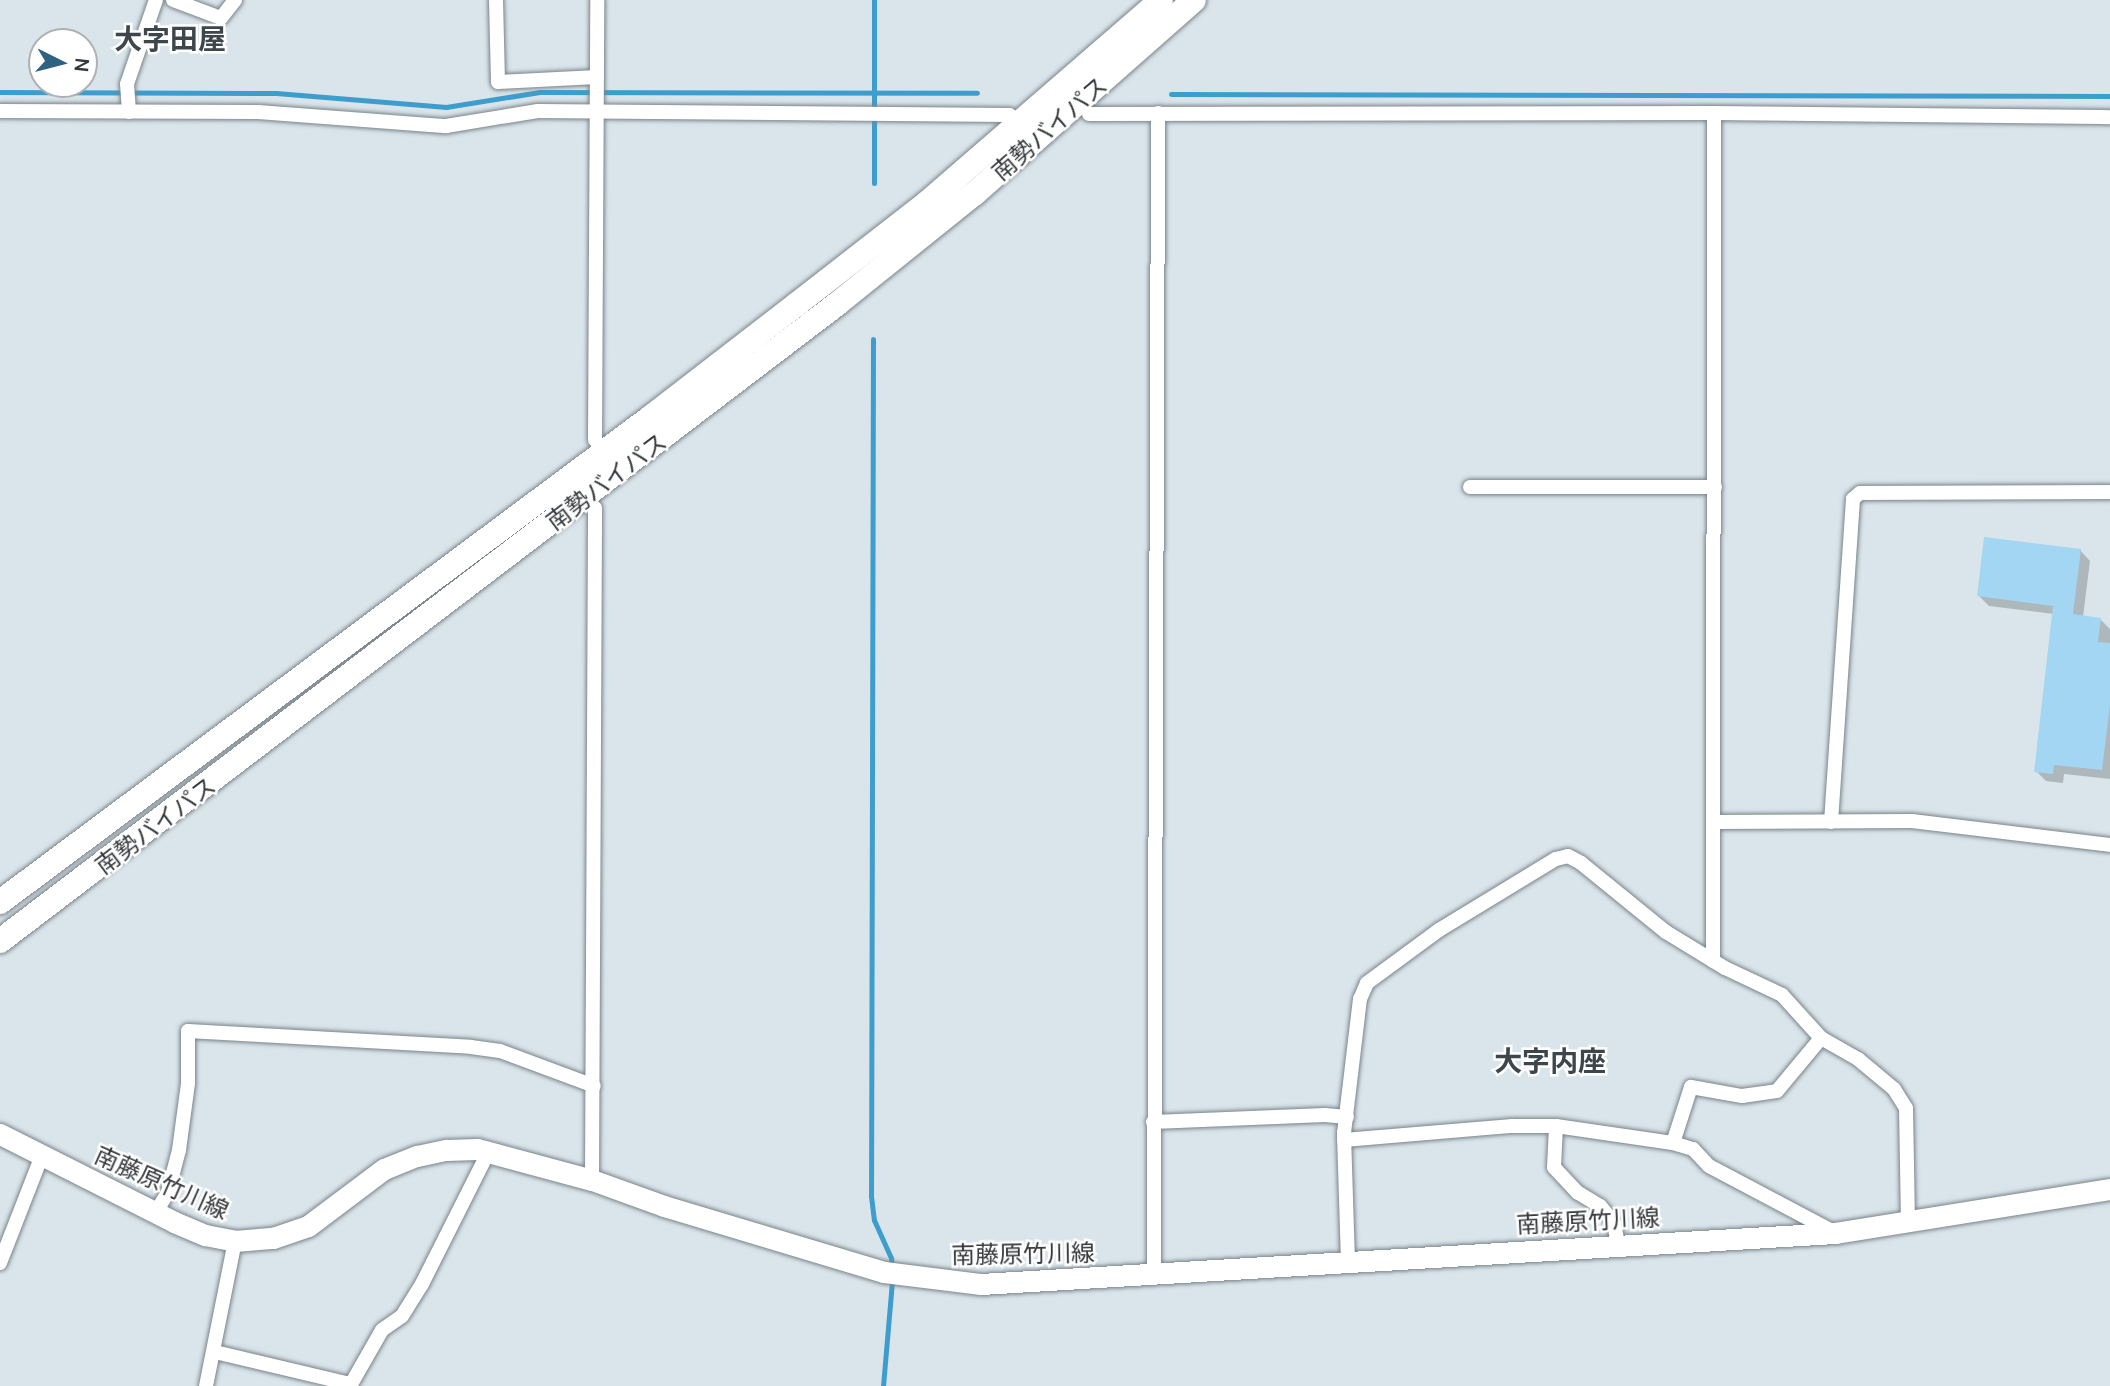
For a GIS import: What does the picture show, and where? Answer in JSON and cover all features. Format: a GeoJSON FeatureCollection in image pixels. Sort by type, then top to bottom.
{"type":"FeatureCollection","features":[{"type":"Feature","properties":{"kind":"highway","name":"南勢バイパス"},"geometry":{"type":"LineString","coordinates":[[0,902],[797,304],[928,202],[1161,0]]}},
{"type":"Feature","properties":{"kind":"highway","name":"南勢バイパス"},"geometry":{"type":"LineString","coordinates":[[0,941],[848,296],[974,194],[1194,0]]}},
{"type":"Feature","properties":{"kind":"main road","name":"南藤原竹川線"},"geometry":{"type":"LineString","coordinates":[[0,1134],[205,1236],[235,1241],[273,1238],[308,1226],[384,1169],[418,1156],[446,1150],[489,1152],[592,1180],[891,1274],[981,1284],[1835,1233],[2110,1189]]}},
{"type":"Feature","properties":{"kind":"street"},"geometry":{"type":"LineString","coordinates":[[129,108],[128,84],[156,0]]}},
{"type":"Feature","properties":{"kind":"street"},"geometry":{"type":"LineString","coordinates":[[173,0],[222,19],[235,0]]}},
{"type":"Feature","properties":{"kind":"street"},"geometry":{"type":"LineString","coordinates":[[496,0],[498,82],[597,81]]}},
{"type":"Feature","properties":{"kind":"street"},"geometry":{"type":"LineString","coordinates":[[595,440],[597,0]]}},
{"type":"Feature","properties":{"kind":"street"},"geometry":{"type":"LineString","coordinates":[[0,111],[129,108],[258,112],[446,126],[538,111],[597,107],[1010,115]]}},
{"type":"Feature","properties":{"kind":"street"},"geometry":{"type":"LineString","coordinates":[[1154,1273],[1158,113]]}},
{"type":"Feature","properties":{"kind":"street"},"geometry":{"type":"LineString","coordinates":[[1713,961],[1714,113]]}},
{"type":"Feature","properties":{"kind":"street"},"geometry":{"type":"LineString","coordinates":[[1088,114],[1714,113],[2110,117]]}},
{"type":"Feature","properties":{"kind":"street"},"geometry":{"type":"LineString","coordinates":[[1470,487],[1715,487]]}},
{"type":"Feature","properties":{"kind":"street"},"geometry":{"type":"LineString","coordinates":[[1831,822],[1853,499],[1860,492],[2110,492]]}},
{"type":"Feature","properties":{"kind":"street"},"geometry":{"type":"LineString","coordinates":[[592,1180],[594,508]]}},
{"type":"Feature","properties":{"kind":"street"},"geometry":{"type":"LineString","coordinates":[[1714,822],[1912,821],[2110,843]]}},
{"type":"Feature","properties":{"kind":"street"},"geometry":{"type":"LineString","coordinates":[[1348,1262],[1344,1140],[1360,999],[1367,983],[1439,930],[1556,859],[1568,856],[1581,863],[1666,932],[1713,961],[1782,995],[1821,1038],[1858,1059],[1894,1089],[1906,1108],[1908,1221]]}},
{"type":"Feature","properties":{"kind":"street"},"geometry":{"type":"LineString","coordinates":[[156,1212],[168,1192],[179,1150],[188,1083],[188,1031],[471,1047],[499,1051],[594,1086]]}},
{"type":"Feature","properties":{"kind":"street"},"geometry":{"type":"LineString","coordinates":[[1673,1143],[1691,1087],[1742,1096],[1777,1091],[1821,1038]]}},
{"type":"Feature","properties":{"kind":"street"},"geometry":{"type":"LineString","coordinates":[[1153,1122],[1325,1115],[1347,1117]]}},
{"type":"Feature","properties":{"kind":"street"},"geometry":{"type":"LineString","coordinates":[[1344,1140],[1512,1126],[1556,1126],[1673,1143],[1693,1149],[1709,1166],[1835,1233]]}},
{"type":"Feature","properties":{"kind":"street"},"geometry":{"type":"LineString","coordinates":[[1556,1126],[1554,1167],[1578,1193],[1600,1206],[1614,1223],[1618,1244]]}},
{"type":"Feature","properties":{"kind":"street"},"geometry":{"type":"LineString","coordinates":[[215,1352],[350,1385],[382,1330],[402,1316],[422,1284],[489,1152]]}},
{"type":"Feature","properties":{"kind":"street"},"geometry":{"type":"LineString","coordinates":[[0,1263],[42,1156]]}},
{"type":"Feature","properties":{"kind":"street"},"geometry":{"type":"LineString","coordinates":[[206,1386],[215,1352],[235,1241]]}},
{"type":"Feature","properties":{"kind":"building"},"geometry":{"type":"Polygon","coordinates":[[[1984,537],[2081,549],[2073,614],[2101,618],[2098,642],[2110,643],[2110,705],[2102,770],[2054,765],[2053,774],[2034,772],[2053,606],[1977,596],[1984,537]]]}},
{"type":"Feature","properties":{"kind":"waterway"},"geometry":{"type":"LineString","coordinates":[[874,0],[874,183]]}},
{"type":"Feature","properties":{"kind":"waterway"},"geometry":{"type":"LineString","coordinates":[[0,92],[276,93],[446,107],[540,92],[977,93]]}},
{"type":"Feature","properties":{"kind":"waterway"},"geometry":{"type":"LineString","coordinates":[[1171,94],[2110,96]]}},
{"type":"Feature","properties":{"kind":"waterway"},"geometry":{"type":"LineString","coordinates":[[873,339],[871,1196],[874,1220],[892,1266]]}},
{"type":"Feature","properties":{"kind":"waterway"},"geometry":{"type":"LineString","coordinates":[[883,1386],[892,1280]]}},
{"type":"Feature","properties":{"kind":"district","name":"大字田屋"},"geometry":{"type":"Point","coordinates":[170,38]}},
{"type":"Feature","properties":{"kind":"district","name":"大字内座"},"geometry":{"type":"Point","coordinates":[1550,1060]}}]}
